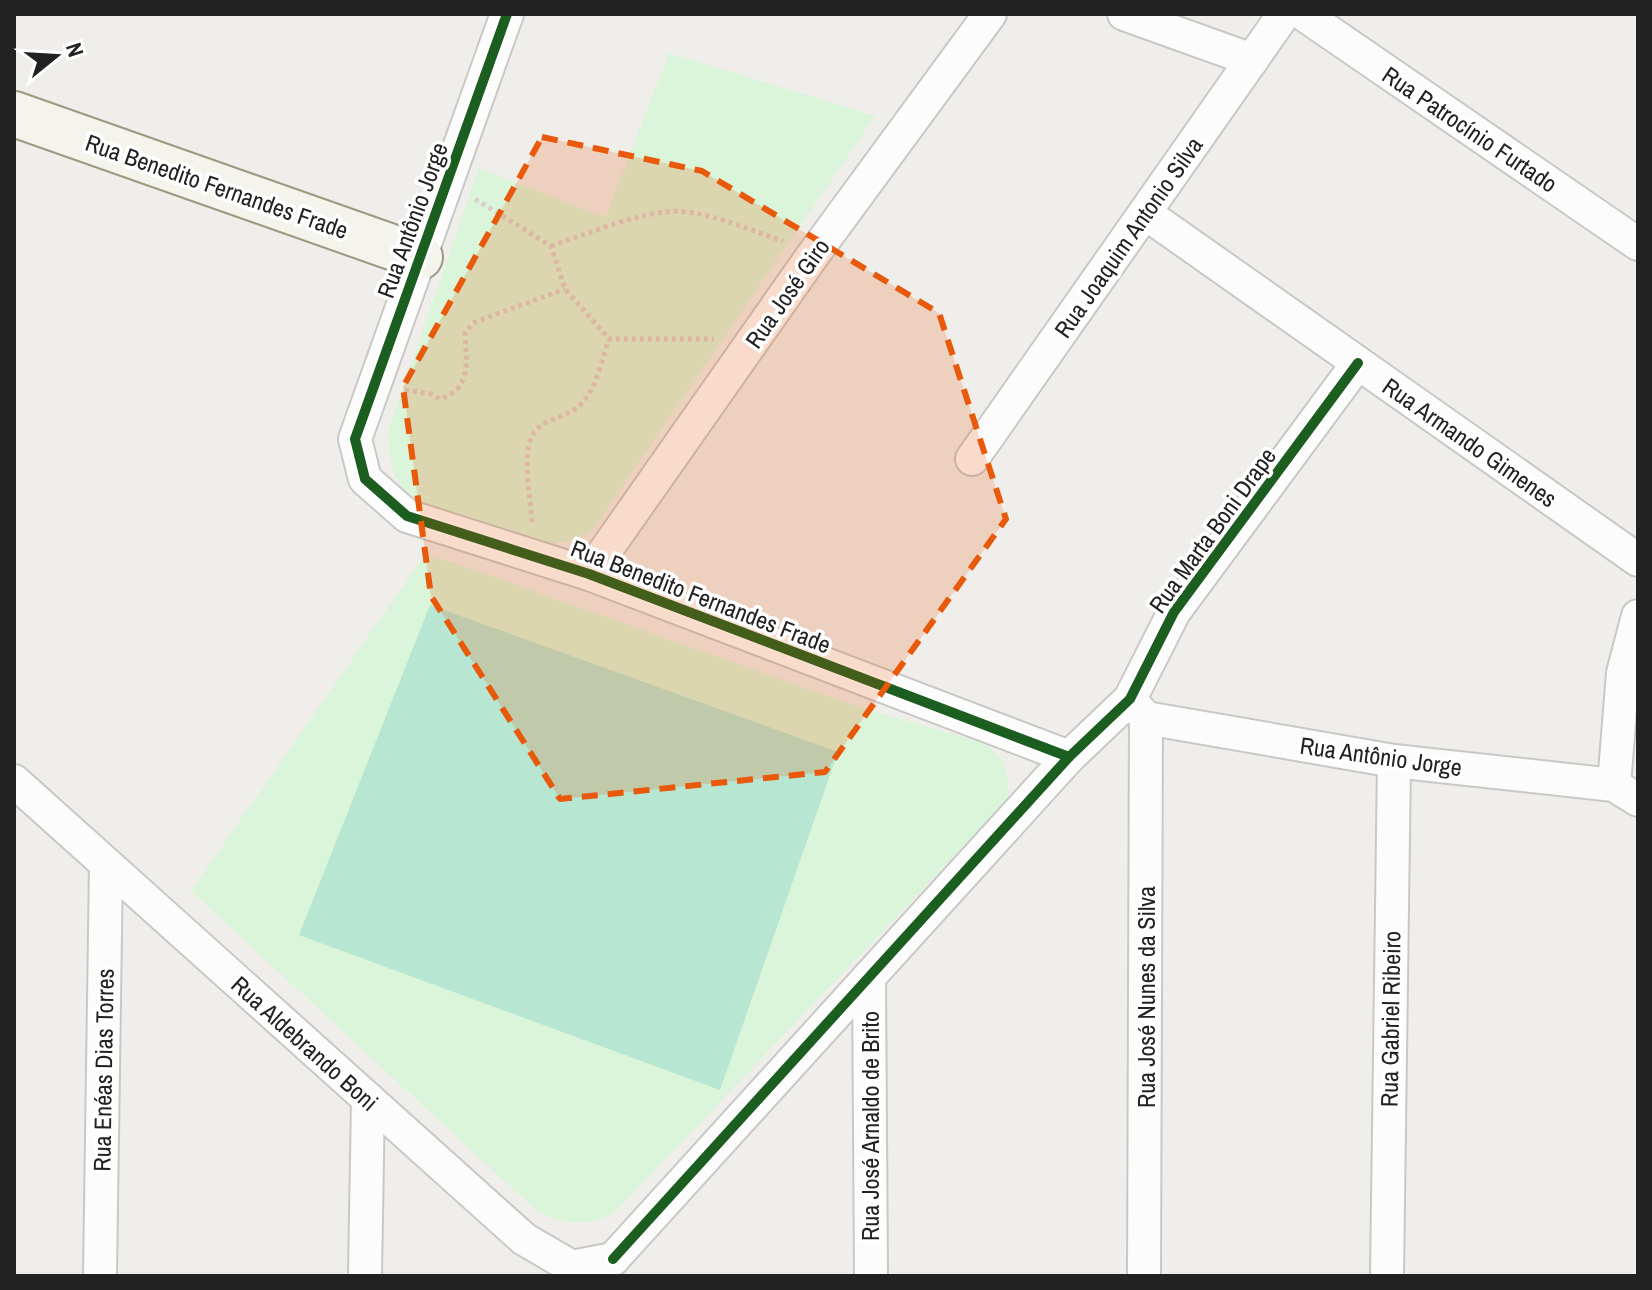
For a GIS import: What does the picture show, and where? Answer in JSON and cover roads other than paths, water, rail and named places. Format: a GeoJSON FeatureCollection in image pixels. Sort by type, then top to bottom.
{"type":"FeatureCollection","features":[{"type":"Feature","properties":{"kind":"street","name":"Rua Antônio Jorge"},"geometry":{"type":"LineString","coordinates":[[355,439],[507,14]]}},
{"type":"Feature","properties":{"kind":"street","name":"Rua José Giro"},"geometry":{"type":"LineString","coordinates":[[589,574],[813,255],[990,14]]}},
{"type":"Feature","properties":{"kind":"street"},"geometry":{"type":"LineString","coordinates":[[1124,14],[1252,60]]}},
{"type":"Feature","properties":{"kind":"street","name":"Rua Joaquim Antonio Silva"},"geometry":{"type":"LineString","coordinates":[[972,459],[1284,14]]}},
{"type":"Feature","properties":{"kind":"street","name":"Rua Patrocínio Furtado"},"geometry":{"type":"LineString","coordinates":[[1303,14],[1638,244]]}},
{"type":"Feature","properties":{"kind":"street","name":"Rua Benedito Fernandes Frade"},"geometry":{"type":"LineString","coordinates":[[14,114],[420,257]]}},
{"type":"Feature","properties":{"kind":"street","name":"Rua Armando Gimenes"},"geometry":{"type":"LineString","coordinates":[[1145,213],[1638,560]]}},
{"type":"Feature","properties":{"kind":"street","name":"Rua Marta Boni Drape"},"geometry":{"type":"LineString","coordinates":[[614,1268],[869,977],[1069,757],[1138,708],[1174,612],[1358,363]]}},
{"type":"Feature","properties":{"kind":"street","name":"Rua Benedito Fernandes Frade"},"geometry":{"type":"LineString","coordinates":[[355,439],[365,479],[407,516],[589,574],[1069,757]]}},
{"type":"Feature","properties":{"kind":"street"},"geometry":{"type":"LineString","coordinates":[[1626,793],[1623,673],[1638,616]]}},
{"type":"Feature","properties":{"kind":"street","name":"Rua Antônio Jorge"},"geometry":{"type":"LineString","coordinates":[[1138,708],[1394,761],[1626,793]]}},
{"type":"Feature","properties":{"kind":"street","name":"Rua José Nunes da Silva"},"geometry":{"type":"LineString","coordinates":[[1138,708],[1144,1276]]}},
{"type":"Feature","properties":{"kind":"street","name":"Rua Gabriel Ribeiro"},"geometry":{"type":"LineString","coordinates":[[1387,1276],[1394,761]]}},
{"type":"Feature","properties":{"kind":"street","name":"Rua Aldebrando Boni"},"geometry":{"type":"LineString","coordinates":[[14,781],[524,1239],[572,1267],[614,1268]]}},
{"type":"Feature","properties":{"kind":"street","name":"Rua Enéas Dias Torres"},"geometry":{"type":"LineString","coordinates":[[100,1276],[106,864]]}},
{"type":"Feature","properties":{"kind":"street","name":"Rua José Arnaldo de Brito"},"geometry":{"type":"LineString","coordinates":[[869,977],[871,1276]]}},
{"type":"Feature","properties":{"kind":"street"},"geometry":{"type":"LineString","coordinates":[[365,1276],[368,1099]]}}]}
